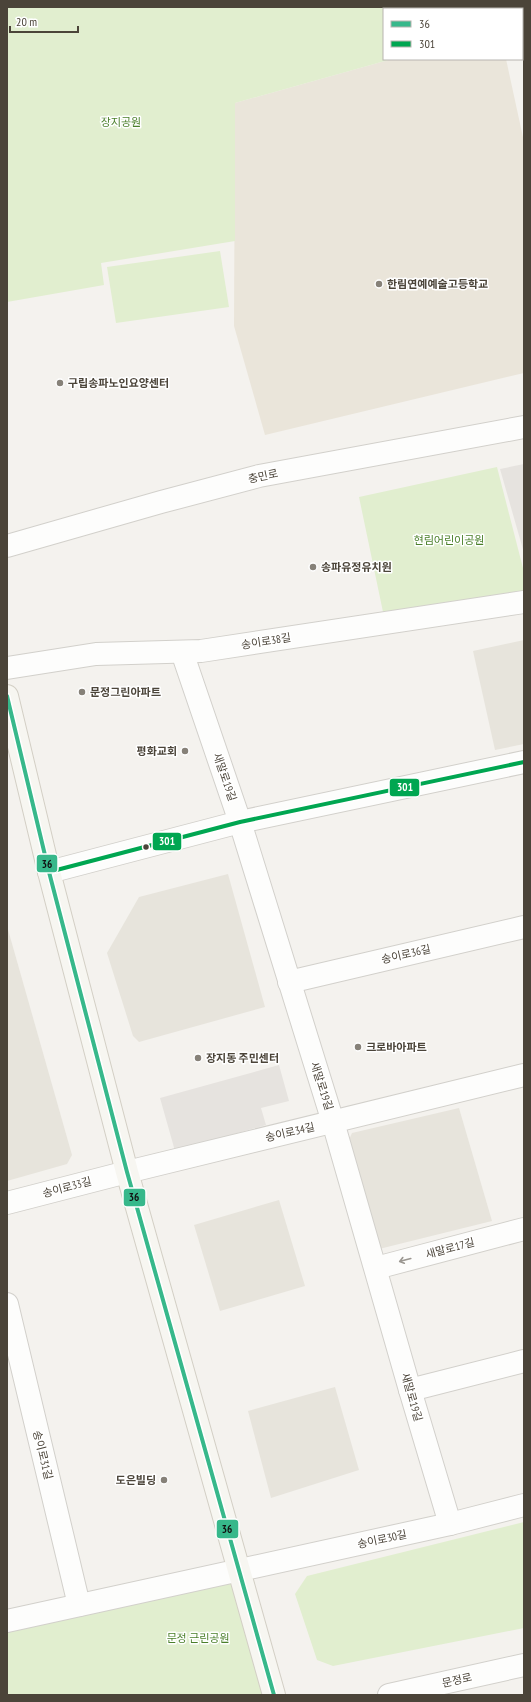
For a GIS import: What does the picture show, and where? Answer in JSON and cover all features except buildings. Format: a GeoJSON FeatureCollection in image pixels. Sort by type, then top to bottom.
{"type":"FeatureCollection","features":[{"type":"Feature","properties":{"kind":"main road"},"geometry":{"type":"LineString","coordinates":[[7,696],[49,872],[127,1172],[274,1695]]}},
{"type":"Feature","properties":{"kind":"street","name":"충민로"},"geometry":{"type":"LineString","coordinates":[[7,546],[259,476],[524,427]]}},
{"type":"Feature","properties":{"kind":"street","name":"송이로38길"},"geometry":{"type":"LineString","coordinates":[[7,668],[96,654],[201,652],[524,602]]}},
{"type":"Feature","properties":{"kind":"street","name":"새말로19길"},"geometry":{"type":"LineString","coordinates":[[182,652],[240,822],[334,1122],[410,1390],[450,1524]]}},
{"type":"Feature","properties":{"kind":"street"},"geometry":{"type":"LineString","coordinates":[[49,872],[240,822],[524,762]]}},
{"type":"Feature","properties":{"kind":"street","name":"송이로36길"},"geometry":{"type":"LineString","coordinates":[[289,982],[524,927]]}},
{"type":"Feature","properties":{"kind":"street","name":"송이로34길"},"geometry":{"type":"LineString","coordinates":[[127,1172],[524,1075]]}},
{"type":"Feature","properties":{"kind":"street","name":"송이로33길"},"geometry":{"type":"LineString","coordinates":[[7,1202],[127,1172]]}},
{"type":"Feature","properties":{"kind":"street","name":"새말로17길"},"geometry":{"type":"LineString","coordinates":[[376,1268],[524,1229]]}},
{"type":"Feature","properties":{"kind":"street","name":"송이로31길"},"geometry":{"type":"LineString","coordinates":[[7,1304],[79,1605]]}},
{"type":"Feature","properties":{"kind":"street"},"geometry":{"type":"LineString","coordinates":[[410,1390],[524,1361]]}},
{"type":"Feature","properties":{"kind":"street","name":"송이로30길"},"geometry":{"type":"LineString","coordinates":[[238,1570],[450,1524],[524,1505]]}},
{"type":"Feature","properties":{"kind":"street"},"geometry":{"type":"LineString","coordinates":[[7,1621],[238,1570]]}},
{"type":"Feature","properties":{"kind":"street","name":"문정로"},"geometry":{"type":"LineString","coordinates":[[389,1695],[524,1665]]}},
{"type":"Feature","properties":{"kind":"shaded area"},"geometry":{"type":"Polygon","coordinates":[[[524,7],[524,63],[523,8],[510,8],[524,7]]]}},
{"type":"Feature","properties":{"kind":"shaded area","name":"한림연예예술고등학교"},"geometry":{"type":"Polygon","coordinates":[[[388,60],[506,60],[524,142],[524,373],[265,435],[234,326],[235,103],[388,60]]]}},
{"type":"Feature","properties":{"kind":"shaded area"},"geometry":{"type":"Polygon","coordinates":[[[524,464],[524,553],[500,469],[524,464]]]}},
{"type":"Feature","properties":{"kind":"shaded area"},"geometry":{"type":"Polygon","coordinates":[[[524,640],[524,744],[495,750],[473,651],[524,640]]]}},
{"type":"Feature","properties":{"kind":"shaded area"},"geometry":{"type":"Polygon","coordinates":[[[228,874],[265,1007],[139,1042],[133,1036],[107,953],[139,897],[228,874]]]}},
{"type":"Feature","properties":{"kind":"shaded area"},"geometry":{"type":"Polygon","coordinates":[[[7,926],[72,1155],[67,1164],[7,1181],[7,926]]]}},
{"type":"Feature","properties":{"kind":"shaded area"},"geometry":{"type":"Polygon","coordinates":[[[279,1065],[289,1101],[261,1108],[266,1125],[175,1151],[160,1098],[279,1065]]]}},
{"type":"Feature","properties":{"kind":"shaded area"},"geometry":{"type":"Polygon","coordinates":[[[459,1108],[492,1221],[379,1249],[347,1144],[352,1133],[459,1108]]]}},
{"type":"Feature","properties":{"kind":"shaded area"},"geometry":{"type":"Polygon","coordinates":[[[279,1200],[305,1286],[220,1311],[194,1225],[279,1200]]]}},
{"type":"Feature","properties":{"kind":"shaded area"},"geometry":{"type":"Polygon","coordinates":[[[335,1387],[359,1470],[271,1498],[248,1411],[335,1387]]]}},
{"type":"Feature","properties":{"kind":"green space","name":"장지공원"},"geometry":{"type":"Polygon","coordinates":[[[7,7],[508,7],[383,8],[383,60],[388,60],[235,103],[235,241],[101,263],[104,285],[7,302],[7,7]]]}},
{"type":"Feature","properties":{"kind":"green space"},"geometry":{"type":"Polygon","coordinates":[[[220,251],[229,307],[116,323],[107,267],[220,251]]]}},
{"type":"Feature","properties":{"kind":"green space","name":"현림어린이공원"},"geometry":{"type":"Polygon","coordinates":[[[497,467],[524,572],[524,592],[383,612],[359,497],[497,467]]]}},
{"type":"Feature","properties":{"kind":"green space"},"geometry":{"type":"Polygon","coordinates":[[[524,1522],[524,1628],[333,1666],[317,1660],[295,1594],[307,1576],[524,1522]]]}},
{"type":"Feature","properties":{"kind":"green space","name":"문정 근린공원"},"geometry":{"type":"Polygon","coordinates":[[[238,1570],[274,1695],[7,1695],[7,1621],[238,1570]]]}},
{"type":"Feature","properties":{"kind":"transit line","name":"36"},"geometry":{"type":"LineString","coordinates":[[7,696],[49,872],[127,1172],[274,1695]]}},
{"type":"Feature","properties":{"kind":"transit line","name":"301"},"geometry":{"type":"LineString","coordinates":[[49,872],[240,822],[524,762]]}},
{"type":"Feature","properties":{"kind":"place","name":"한림연예예술고등학교"},"geometry":{"type":"Point","coordinates":[379,284]}},
{"type":"Feature","properties":{"kind":"place","name":"구립송파노인요양센터"},"geometry":{"type":"Point","coordinates":[60,383]}},
{"type":"Feature","properties":{"kind":"place","name":"송파유정유치원"},"geometry":{"type":"Point","coordinates":[313,567]}},
{"type":"Feature","properties":{"kind":"place","name":"문정그린아파트"},"geometry":{"type":"Point","coordinates":[82,692]}},
{"type":"Feature","properties":{"kind":"place","name":"평화교회"},"geometry":{"type":"Point","coordinates":[185,751]}},
{"type":"Feature","properties":{"kind":"place","name":"크로바아파트"},"geometry":{"type":"Point","coordinates":[358,1047]}},
{"type":"Feature","properties":{"kind":"place","name":"장지동 주민센터"},"geometry":{"type":"Point","coordinates":[198,1058]}},
{"type":"Feature","properties":{"kind":"place","name":"도은빌딩"},"geometry":{"type":"Point","coordinates":[164,1480]}}]}
